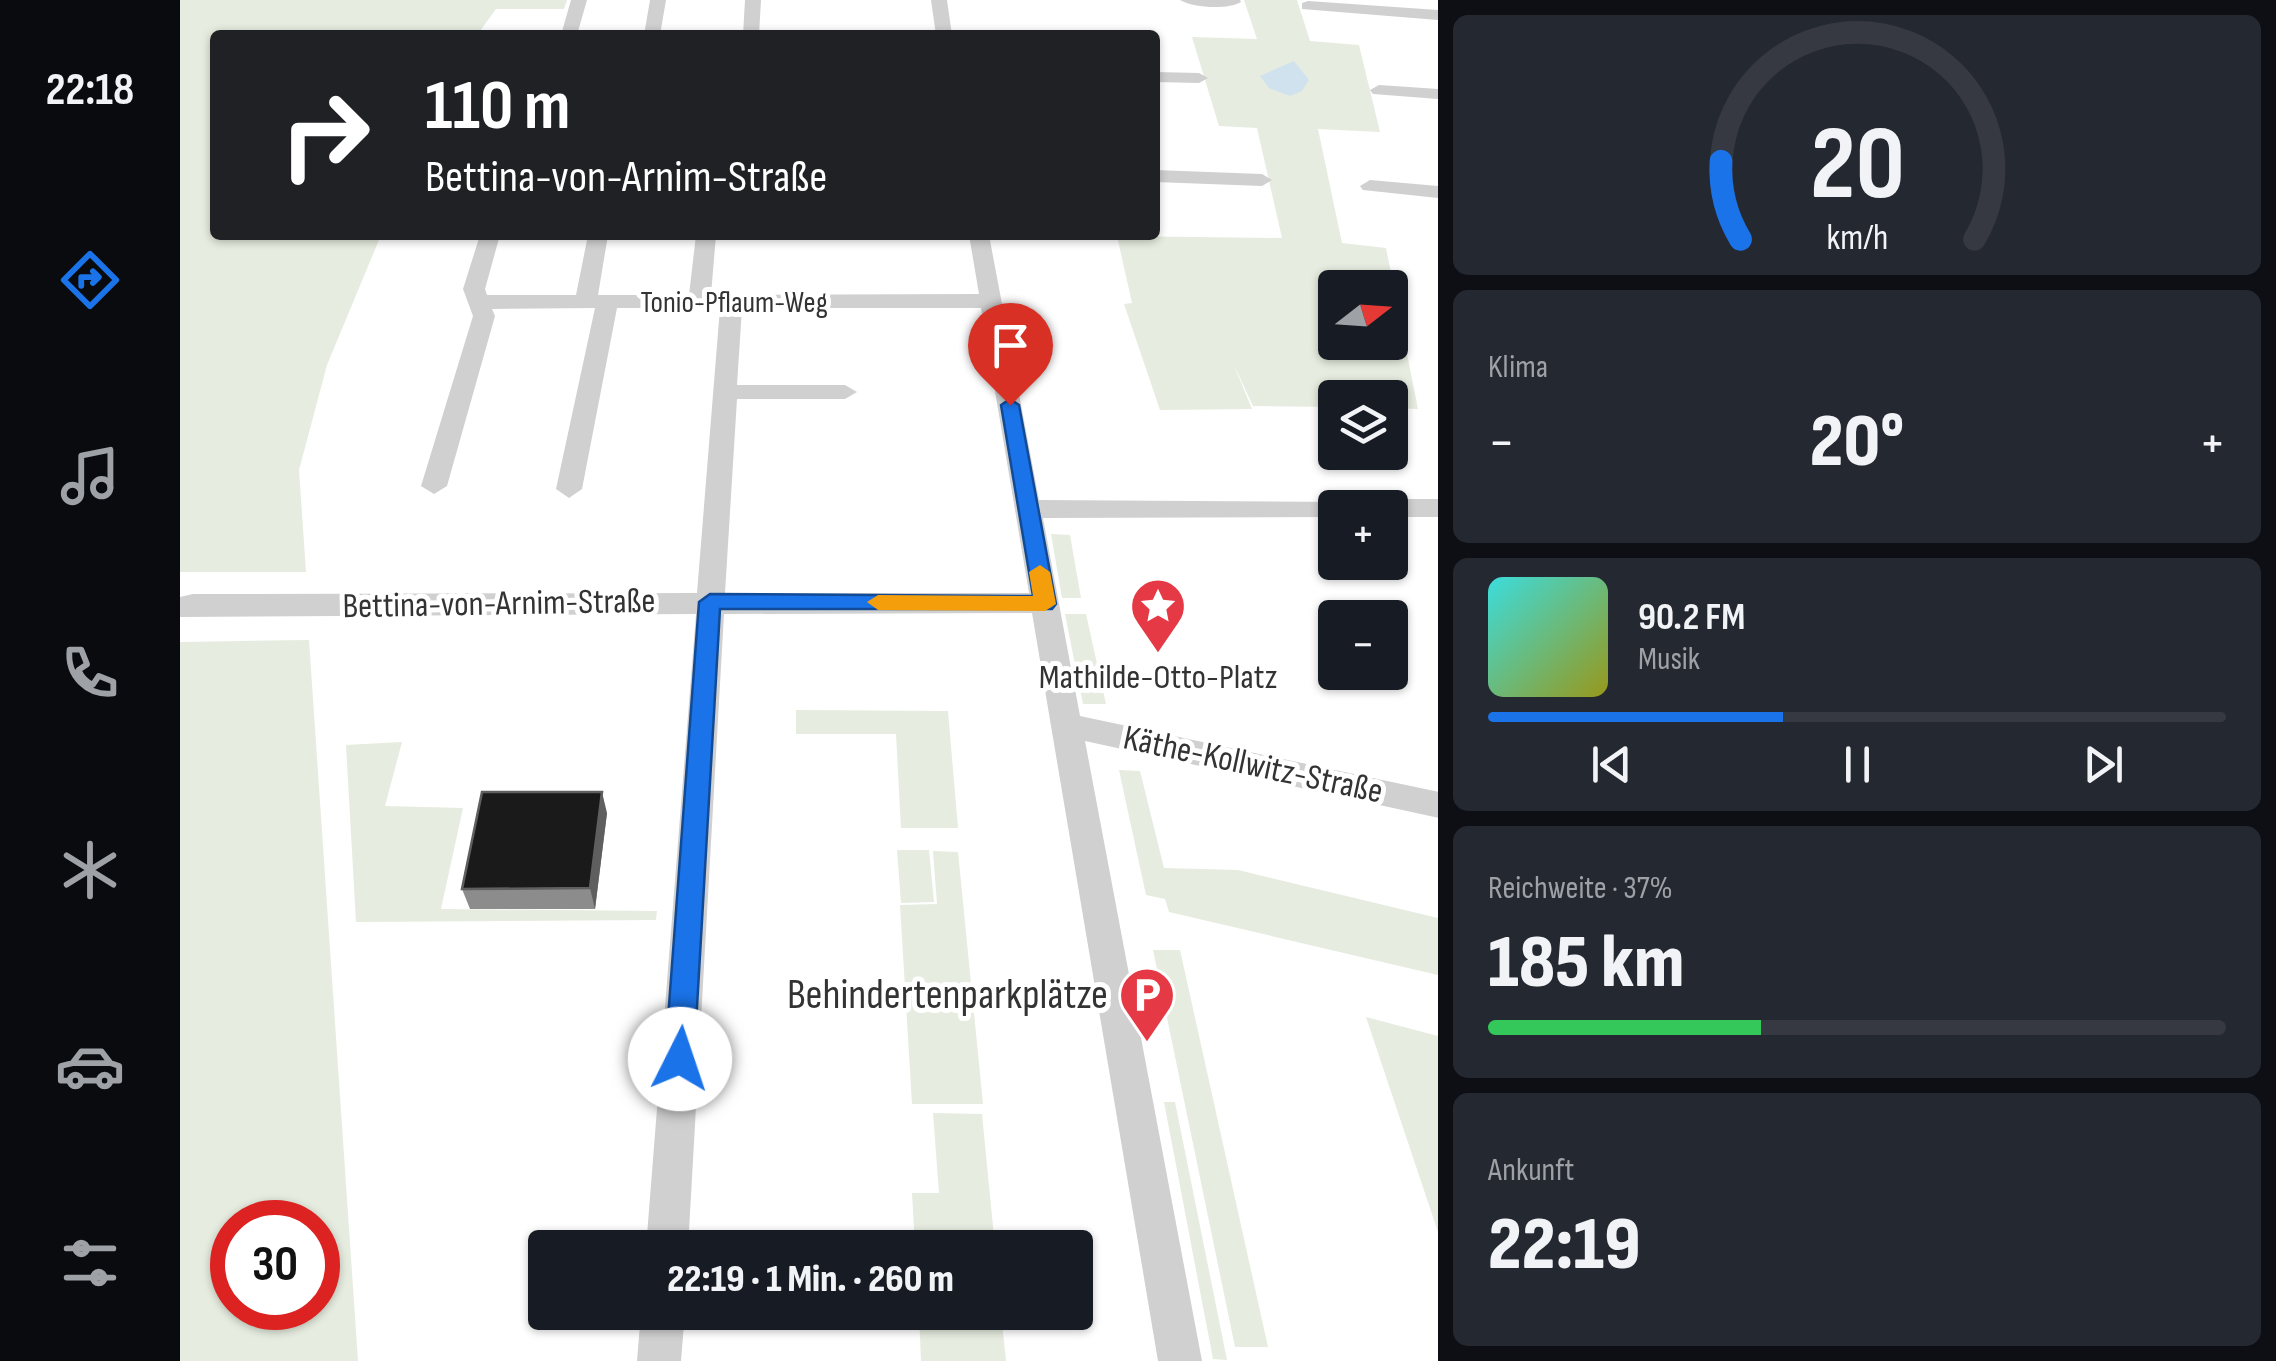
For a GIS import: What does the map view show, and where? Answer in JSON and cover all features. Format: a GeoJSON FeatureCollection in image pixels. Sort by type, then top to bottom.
{"type":"FeatureCollection","features":[{"type":"Feature","properties":{"kind":"street"},"geometry":{"type":"LineString","coordinates":[[570,30],[579,0]]}},
{"type":"Feature","properties":{"kind":"street"},"geometry":{"type":"LineString","coordinates":[[653,30],[658,0]]}},
{"type":"Feature","properties":{"kind":"street"},"geometry":{"type":"LineString","coordinates":[[751,30],[753,0]]}},
{"type":"Feature","properties":{"kind":"street"},"geometry":{"type":"LineString","coordinates":[[939,0],[943,30]]}},
{"type":"Feature","properties":{"kind":"street"},"geometry":{"type":"LineString","coordinates":[[1188,0],[1233,2]]}},
{"type":"Feature","properties":{"kind":"street"},"geometry":{"type":"LineString","coordinates":[[1308,6],[1438,15]]}},
{"type":"Feature","properties":{"kind":"street"},"geometry":{"type":"LineString","coordinates":[[1160,77],[1199,78]]}},
{"type":"Feature","properties":{"kind":"street"},"geometry":{"type":"LineString","coordinates":[[1379,90],[1438,94]]}},
{"type":"Feature","properties":{"kind":"street"},"geometry":{"type":"LineString","coordinates":[[1160,176],[1262,180]]}},
{"type":"Feature","properties":{"kind":"street"},"geometry":{"type":"LineString","coordinates":[[1370,186],[1438,192]]}},
{"type":"Feature","properties":{"kind":"street"},"geometry":{"type":"LineString","coordinates":[[434,486],[484,316],[474,289],[489,240]]}},
{"type":"Feature","properties":{"kind":"street"},"geometry":{"type":"LineString","coordinates":[[569,489],[596,304],[598,240]]}},
{"type":"Feature","properties":{"kind":"street"},"geometry":{"type":"LineString","coordinates":[[699,303],[705,240]]}},
{"type":"Feature","properties":{"kind":"street"},"geometry":{"type":"LineString","coordinates":[[980,240],[1180,1361]]}},
{"type":"Feature","properties":{"kind":"street","name":"Tonio-Pflaum-Weg"},"geometry":{"type":"LineString","coordinates":[[479,302],[990,300]]}},
{"type":"Feature","properties":{"kind":"street"},"geometry":{"type":"LineString","coordinates":[[668,1230],[731,303]]}},
{"type":"Feature","properties":{"kind":"street"},"geometry":{"type":"LineString","coordinates":[[725,392],[845,392]]}},
{"type":"Feature","properties":{"kind":"street"},"geometry":{"type":"LineString","coordinates":[[1030,509],[1318,508]]}},
{"type":"Feature","properties":{"kind":"street"},"geometry":{"type":"LineString","coordinates":[[1408,508],[1438,508]]}},
{"type":"Feature","properties":{"kind":"street","name":"Bettina-von-Arnim-Straße"},"geometry":{"type":"LineString","coordinates":[[184,603],[1045,604]]}},
{"type":"Feature","properties":{"kind":"street","name":"Käthe-Kollwitz-Straße"},"geometry":{"type":"LineString","coordinates":[[1067,725],[1438,805]]}},
{"type":"Feature","properties":{"kind":"street"},"geometry":{"type":"LineString","coordinates":[[660,1361],[662,1330]]}},
{"type":"Feature","properties":{"kind":"shaded area"},"geometry":{"type":"Polygon","coordinates":[[[180,0],[567,0],[564,9],[496,9],[481,30],[210,30],[210,240],[379,240],[327,365],[299,470],[306,572],[180,572],[180,0]]]}},
{"type":"Feature","properties":{"kind":"shaded area"},"geometry":{"type":"Polygon","coordinates":[[[1244,0],[1297,0],[1310,41],[1359,45],[1380,132],[1318,129],[1342,243],[1386,248],[1390,270],[1318,270],[1318,360],[1408,359],[1418,409],[1408,409],[1408,380],[1318,380],[1318,407],[1253,406],[1233,363],[1252,409],[1160,410],[1124,304],[1132,303],[1118,240],[1282,238],[1257,128],[1219,126],[1192,37],[1257,39],[1244,0]]]}},
{"type":"Feature","properties":{"kind":"shaded area"},"geometry":{"type":"Polygon","coordinates":[[[1051,534],[1070,535],[1081,598],[1062,598],[1051,534]]]}},
{"type":"Feature","properties":{"kind":"shaded area"},"geometry":{"type":"Polygon","coordinates":[[[1065,614],[1086,614],[1106,704],[1083,704],[1065,614]]]}},
{"type":"Feature","properties":{"kind":"shaded area"},"geometry":{"type":"Polygon","coordinates":[[[309,640],[358,1361],[180,1361],[180,642],[309,640]]]}},
{"type":"Feature","properties":{"kind":"shaded area"},"geometry":{"type":"Polygon","coordinates":[[[796,710],[948,711],[958,828],[901,828],[896,734],[796,734],[796,710]]]}},
{"type":"Feature","properties":{"kind":"shaded area"},"geometry":{"type":"Polygon","coordinates":[[[402,742],[385,806],[463,808],[441,909],[657,911],[656,920],[356,922],[346,745],[402,742]]]}},
{"type":"Feature","properties":{"kind":"shaded area"},"geometry":{"type":"Polygon","coordinates":[[[1119,770],[1140,771],[1164,868],[1238,870],[1438,918],[1438,975],[1169,912],[1165,899],[1146,895],[1119,770]]]}},
{"type":"Feature","properties":{"kind":"shaded area"},"geometry":{"type":"Polygon","coordinates":[[[897,850],[929,850],[934,902],[901,903],[897,850]]]}},
{"type":"Feature","properties":{"kind":"shaded area"},"geometry":{"type":"Polygon","coordinates":[[[933,851],[958,852],[983,1104],[912,1104],[900,905],[937,904],[933,851]]]}},
{"type":"Feature","properties":{"kind":"shaded area"},"geometry":{"type":"Polygon","coordinates":[[[1153,950],[1180,950],[1268,1347],[1235,1347],[1153,950]]]}},
{"type":"Feature","properties":{"kind":"shaded area"},"geometry":{"type":"Polygon","coordinates":[[[1366,1017],[1438,1036],[1438,1232],[1366,1017]]]}},
{"type":"Feature","properties":{"kind":"shaded area"},"geometry":{"type":"Polygon","coordinates":[[[1164,1102],[1175,1102],[1227,1360],[1213,1359],[1164,1102]]]}},
{"type":"Feature","properties":{"kind":"shaded area"},"geometry":{"type":"Polygon","coordinates":[[[933,1113],[982,1114],[993,1230],[914,1230],[912,1193],[939,1193],[933,1113]]]}},
{"type":"Feature","properties":{"kind":"shaded area"},"geometry":{"type":"Polygon","coordinates":[[[920,1330],[1003,1330],[1006,1361],[921,1361],[920,1330]]]}},
{"type":"Feature","properties":{"kind":"water"},"geometry":{"type":"Polygon","coordinates":[[[1294,61],[1309,80],[1302,91],[1290,96],[1269,88],[1260,76],[1294,61]]]}},
{"type":"Feature","properties":{"kind":"building"},"geometry":{"type":"Polygon","coordinates":[[[482,792],[602,792],[590,888],[462,889],[482,792]]]}},
{"type":"Feature","properties":{"kind":"slow traffic"},"geometry":{"type":"LineString","coordinates":[[878,602],[1045,604],[1040,572]]}},
{"type":"Feature","properties":{"kind":"place","name":"Mathilde-Otto-Platz"},"geometry":{"type":"Point","coordinates":[1158,655]}},
{"type":"Feature","properties":{"kind":"place","name":"Behindertenparkplätze"},"geometry":{"type":"Point","coordinates":[1147,1044]}},
{"type":"Feature","properties":{"kind":"route"},"geometry":{"type":"LineString","coordinates":[[680,1059],[710,602],[1045,604],[1010,405]]}}]}
